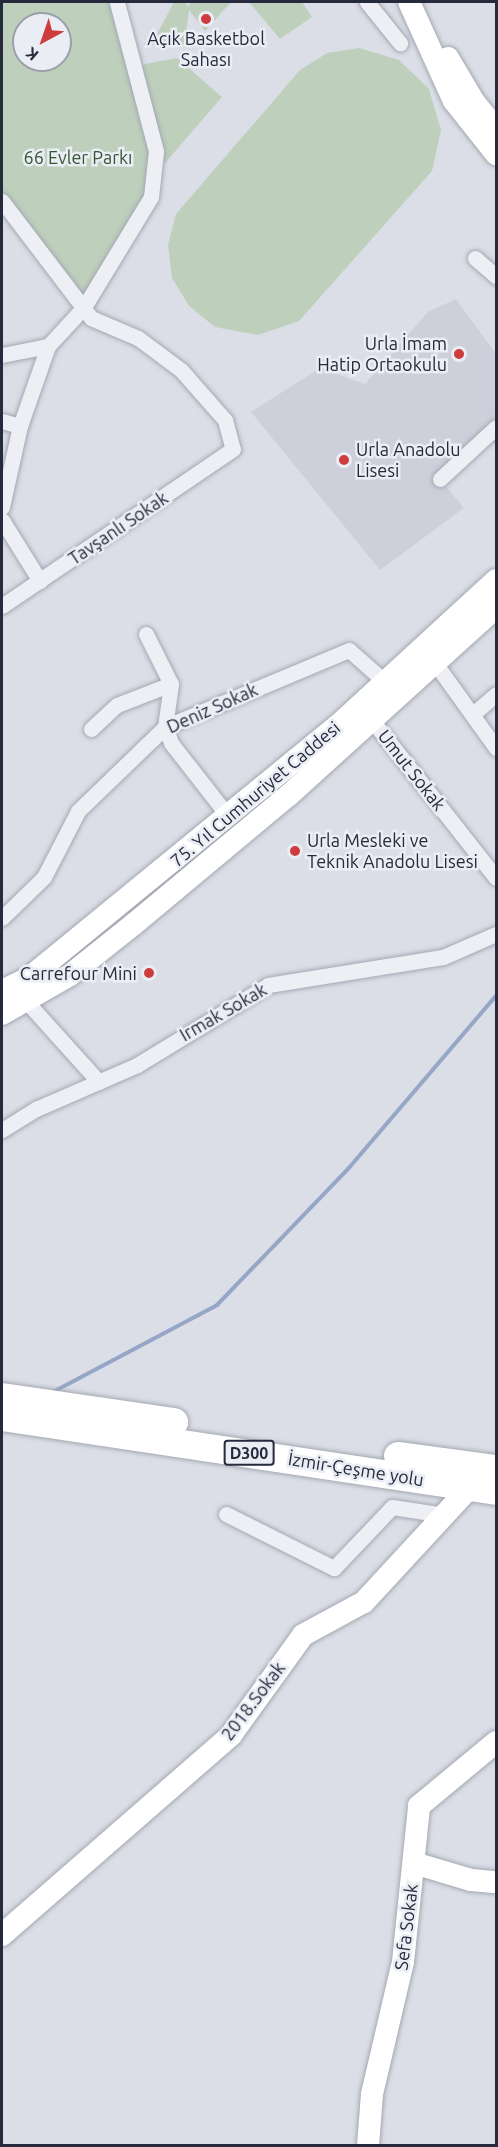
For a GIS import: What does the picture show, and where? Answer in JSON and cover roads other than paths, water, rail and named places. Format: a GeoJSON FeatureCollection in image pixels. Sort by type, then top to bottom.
{"type":"FeatureCollection","features":[{"type":"Feature","properties":{"kind":"highway","name":"İzmir-Çeşme yolu"},"geometry":{"type":"LineString","coordinates":[[2,1397],[496,1469]]}},
{"type":"Feature","properties":{"kind":"highway","name":"İzmir-Çeşme yolu"},"geometry":{"type":"LineString","coordinates":[[2,1417],[483,1489]]}},
{"type":"Feature","properties":{"kind":"street"},"geometry":{"type":"LineString","coordinates":[[2,507],[20,426],[48,346],[84,307],[151,197],[156,151],[117,2]]}},
{"type":"Feature","properties":{"kind":"street"},"geometry":{"type":"LineString","coordinates":[[368,2],[400,43]]}},
{"type":"Feature","properties":{"kind":"street"},"geometry":{"type":"LineString","coordinates":[[409,2],[454,101],[496,154]]}},
{"type":"Feature","properties":{"kind":"street"},"geometry":{"type":"LineString","coordinates":[[425,2],[449,59],[474,102],[496,129]]}},
{"type":"Feature","properties":{"kind":"street"},"geometry":{"type":"LineString","coordinates":[[2,201],[84,307]]}},
{"type":"Feature","properties":{"kind":"street"},"geometry":{"type":"LineString","coordinates":[[476,258],[496,276]]}},
{"type":"Feature","properties":{"kind":"street","name":"Tavşanlı Sokak"},"geometry":{"type":"LineString","coordinates":[[2,606],[233,448],[225,420],[181,370],[138,338],[91,318],[84,307]]}},
{"type":"Feature","properties":{"kind":"street"},"geometry":{"type":"LineString","coordinates":[[2,355],[48,346]]}},
{"type":"Feature","properties":{"kind":"street"},"geometry":{"type":"LineString","coordinates":[[2,421],[20,426]]}},
{"type":"Feature","properties":{"kind":"street"},"geometry":{"type":"LineString","coordinates":[[441,479],[496,427]]}},
{"type":"Feature","properties":{"kind":"street"},"geometry":{"type":"LineString","coordinates":[[2,520],[40,581]]}},
{"type":"Feature","properties":{"kind":"street","name":"75. Yıl Cumhuriyet Caddesi"},"geometry":{"type":"LineString","coordinates":[[2,992],[29,978],[228,816],[385,682],[496,580]]}},
{"type":"Feature","properties":{"kind":"street","name":"75. Yıl Cumhuriyet Caddesi"},"geometry":{"type":"LineString","coordinates":[[2,1014],[69,975],[134,924],[289,795],[496,607]]}},
{"type":"Feature","properties":{"kind":"street"},"geometry":{"type":"LineString","coordinates":[[146,634],[171,684],[165,726],[171,743],[228,816]]}},
{"type":"Feature","properties":{"kind":"street","name":"Deniz Sokak"},"geometry":{"type":"LineString","coordinates":[[2,918],[44,877],[78,811],[165,726],[349,650],[385,682]]}},
{"type":"Feature","properties":{"kind":"street"},"geometry":{"type":"LineString","coordinates":[[435,663],[474,714],[496,748]]}},
{"type":"Feature","properties":{"kind":"street"},"geometry":{"type":"LineString","coordinates":[[91,729],[117,705],[171,684]]}},
{"type":"Feature","properties":{"kind":"street"},"geometry":{"type":"LineString","coordinates":[[474,714],[496,694]]}},
{"type":"Feature","properties":{"kind":"street","name":"Umut Sokak"},"geometry":{"type":"LineString","coordinates":[[371,719],[496,878]]}},
{"type":"Feature","properties":{"kind":"street","name":"Irmak Sokak"},"geometry":{"type":"LineString","coordinates":[[2,1130],[36,1109],[137,1065],[268,985],[443,957],[496,934]]}},
{"type":"Feature","properties":{"kind":"street"},"geometry":{"type":"LineString","coordinates":[[26,1001],[99,1082]]}},
{"type":"Feature","properties":{"kind":"street","name":"2018.Sokak"},"geometry":{"type":"LineString","coordinates":[[2,1935],[231,1735],[303,1635],[364,1602],[444,1515],[483,1489]]}},
{"type":"Feature","properties":{"kind":"street"},"geometry":{"type":"LineString","coordinates":[[226,1514],[334,1568],[392,1507],[444,1515]]}},
{"type":"Feature","properties":{"kind":"street","name":"Sefa Sokak"},"geometry":{"type":"LineString","coordinates":[[368,2145],[372,2094],[403,1962],[419,1806],[496,1742]]}},
{"type":"Feature","properties":{"kind":"street"},"geometry":{"type":"LineString","coordinates":[[414,1863],[471,1880],[496,1882]]}},
{"type":"Feature","properties":{"kind":"waterway"},"geometry":{"type":"LineString","coordinates":[[53,1392],[217,1305],[348,1169],[496,996]]}},
{"type":"Feature","properties":{"kind":"place","name":"Açık Basketbol Sahası"},"geometry":{"type":"Point","coordinates":[206,19]}},
{"type":"Feature","properties":{"kind":"place","name":"Urla İmam Hatip Ortaokulu"},"geometry":{"type":"Point","coordinates":[459,354]}},
{"type":"Feature","properties":{"kind":"place","name":"Urla Anadolu Lisesi"},"geometry":{"type":"Point","coordinates":[344,460]}},
{"type":"Feature","properties":{"kind":"place","name":"Urla Mesleki ve Teknik Anadolu Lisesi"},"geometry":{"type":"Point","coordinates":[295,851]}},
{"type":"Feature","properties":{"kind":"place","name":"Carrefour Mini"},"geometry":{"type":"Point","coordinates":[149,973]}},
{"type":"Feature","properties":{"kind":"park label","name":"66 Evler Parkı"},"geometry":{"type":"Point","coordinates":[78,157]}}]}
